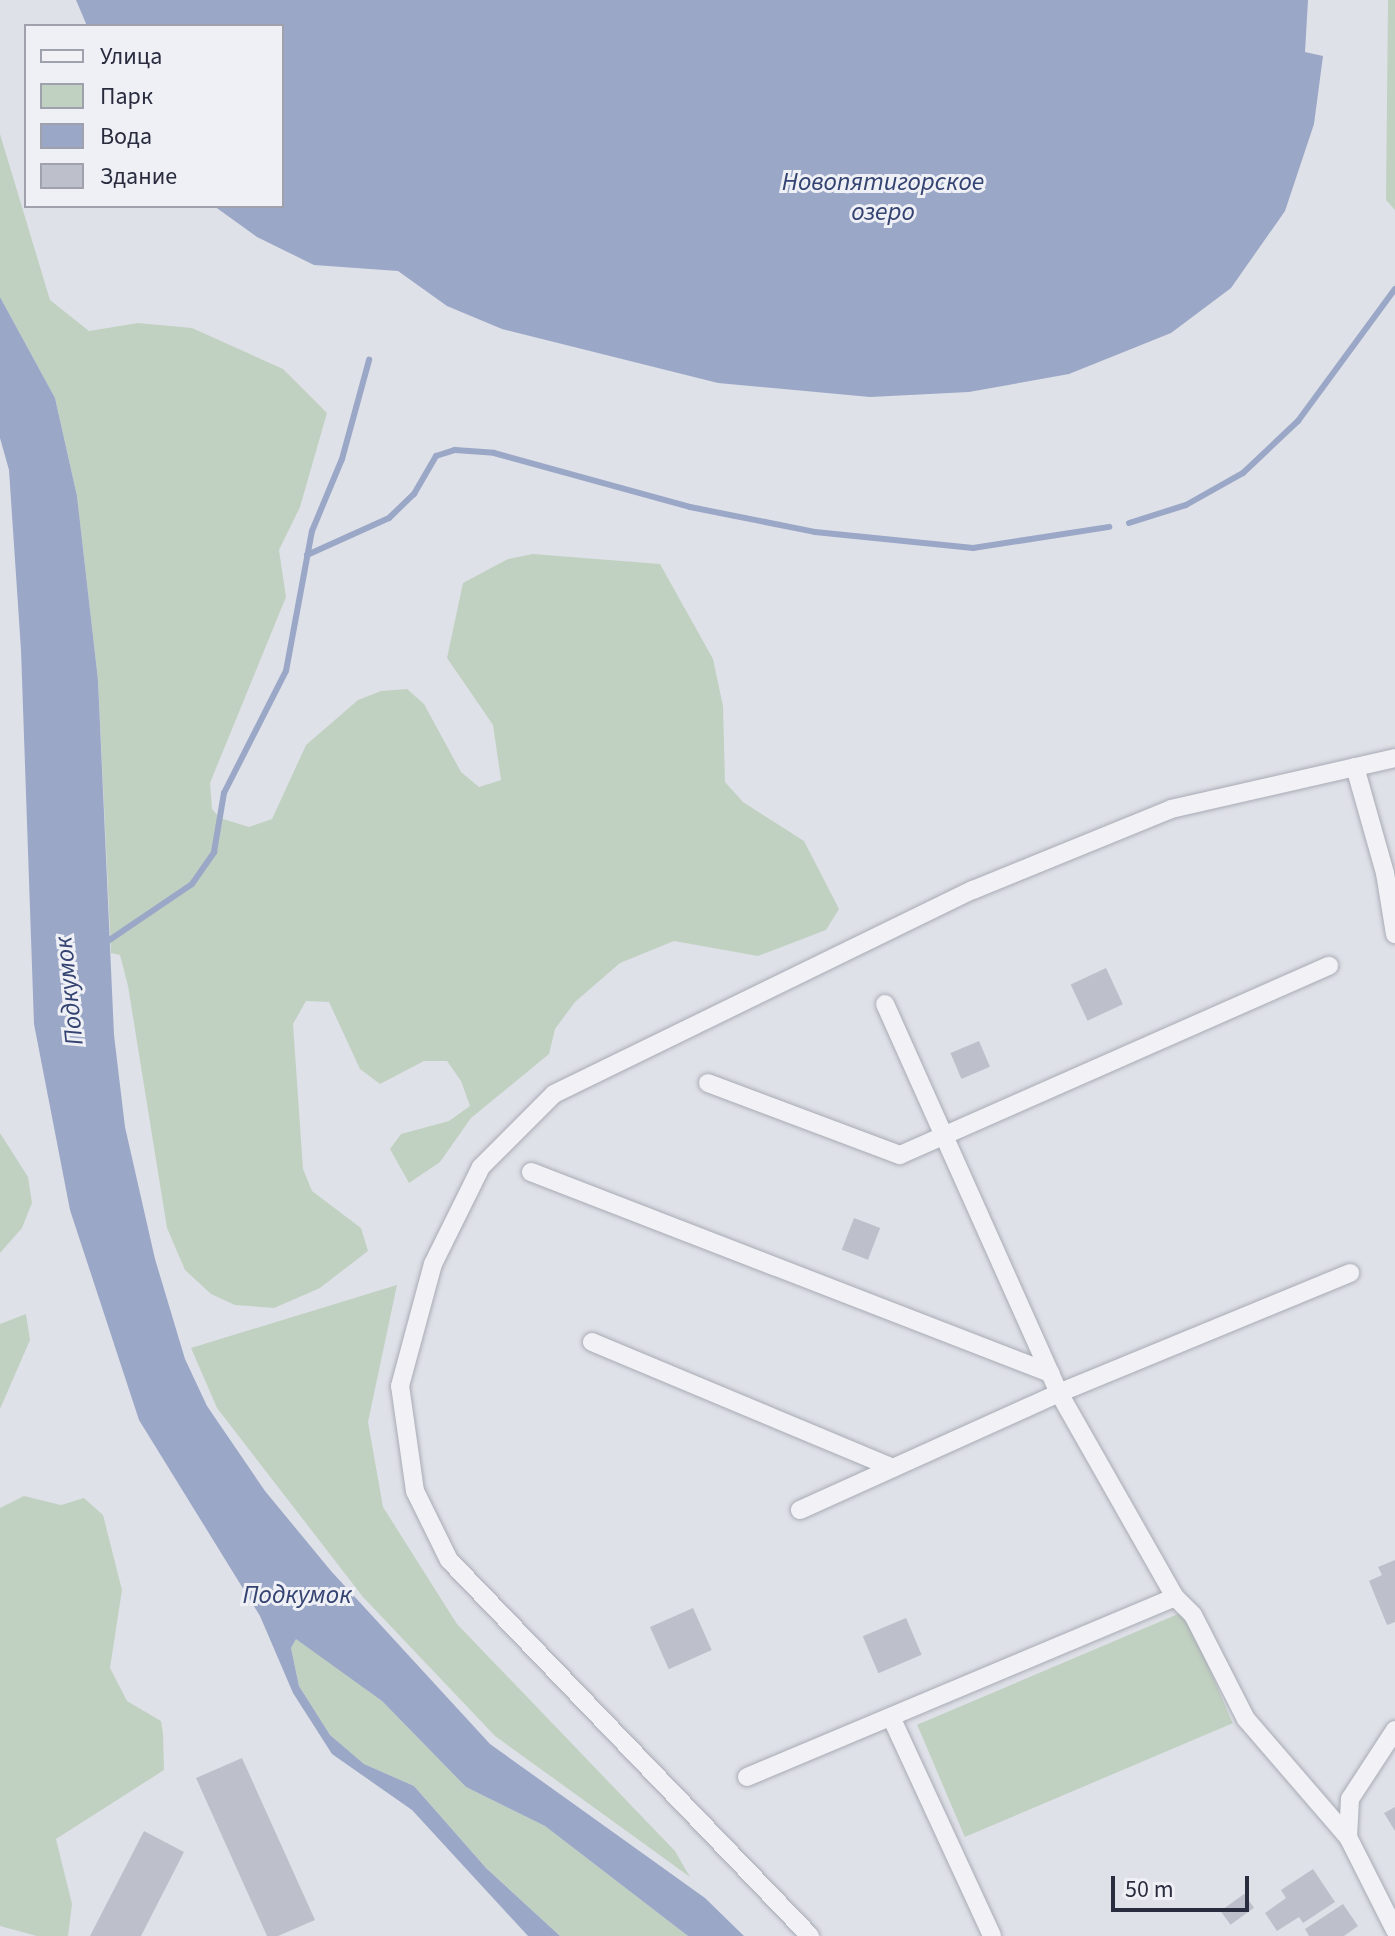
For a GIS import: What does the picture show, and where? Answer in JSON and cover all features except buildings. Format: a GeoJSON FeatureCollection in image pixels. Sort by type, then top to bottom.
{"type":"FeatureCollection","features":[{"type":"Feature","properties":{"kind":"street"},"geometry":{"type":"LineString","coordinates":[[810,1936],[449,1560],[415,1491],[400,1386],[433,1264],[481,1167],[554,1094],[973,890],[1171,809],[1395,758]]}},
{"type":"Feature","properties":{"kind":"street"},"geometry":{"type":"LineString","coordinates":[[1355,767],[1385,873],[1395,934]]}},
{"type":"Feature","properties":{"kind":"street"},"geometry":{"type":"LineString","coordinates":[[708,1083],[900,1155],[1329,966]]}},
{"type":"Feature","properties":{"kind":"street"},"geometry":{"type":"LineString","coordinates":[[885,1004],[1059,1393],[1175,1597],[1193,1615],[1246,1719],[1348,1837],[1388,1894],[1395,1930]]}},
{"type":"Feature","properties":{"kind":"street"},"geometry":{"type":"LineString","coordinates":[[531,1172],[1050,1373]]}},
{"type":"Feature","properties":{"kind":"street"},"geometry":{"type":"LineString","coordinates":[[800,1510],[1059,1393],[1350,1273]]}},
{"type":"Feature","properties":{"kind":"street"},"geometry":{"type":"LineString","coordinates":[[592,1342],[893,1468]]}},
{"type":"Feature","properties":{"kind":"street"},"geometry":{"type":"LineString","coordinates":[[747,1777],[1175,1597]]}},
{"type":"Feature","properties":{"kind":"street"},"geometry":{"type":"LineString","coordinates":[[891,1717],[992,1936]]}},
{"type":"Feature","properties":{"kind":"street"},"geometry":{"type":"LineString","coordinates":[[1348,1837],[1350,1799],[1395,1730]]}},
{"type":"Feature","properties":{"kind":"green space"},"geometry":{"type":"Polygon","coordinates":[[[1388,0],[1395,0],[1395,210],[1386,200],[1388,0]]]}},
{"type":"Feature","properties":{"kind":"green space"},"geometry":{"type":"Polygon","coordinates":[[[0,134],[50,300],[89,331],[138,323],[192,328],[283,369],[327,413],[300,507],[279,550],[286,597],[210,783],[212,809],[220,818],[249,827],[272,819],[306,745],[358,700],[381,691],[407,689],[424,704],[461,772],[479,787],[501,780],[493,725],[447,658],[463,583],[508,559],[533,554],[660,564],[713,659],[723,706],[725,782],[743,802],[804,841],[839,909],[826,930],[758,956],[674,941],[620,963],[575,1002],[555,1029],[549,1054],[471,1118],[440,1162],[409,1183],[390,1149],[401,1134],[449,1121],[470,1106],[461,1081],[447,1061],[424,1061],[380,1084],[360,1069],[329,1002],[306,1001],[293,1024],[303,1169],[312,1191],[361,1228],[368,1251],[320,1288],[274,1308],[235,1305],[211,1294],[185,1270],[167,1228],[128,986],[120,955],[111,953],[98,680],[77,496],[55,398],[0,297],[0,134]]]}},
{"type":"Feature","properties":{"kind":"green space"},"geometry":{"type":"Polygon","coordinates":[[[0,1133],[28,1177],[32,1203],[22,1228],[0,1253],[0,1133]]]}},
{"type":"Feature","properties":{"kind":"green space"},"geometry":{"type":"Polygon","coordinates":[[[397,1285],[368,1422],[383,1507],[457,1624],[675,1851],[690,1877],[495,1736],[363,1597],[217,1408],[191,1348],[397,1285]]]}},
{"type":"Feature","properties":{"kind":"green space"},"geometry":{"type":"Polygon","coordinates":[[[26,1314],[30,1340],[0,1409],[0,1324],[26,1314]]]}},
{"type":"Feature","properties":{"kind":"green space"},"geometry":{"type":"Polygon","coordinates":[[[24,1496],[61,1505],[84,1498],[103,1515],[122,1590],[110,1668],[127,1701],[161,1721],[163,1734],[164,1770],[56,1839],[72,1904],[68,1936],[37,1936],[0,1926],[0,1508],[24,1496]]]}},
{"type":"Feature","properties":{"kind":"green space"},"geometry":{"type":"Polygon","coordinates":[[[1185,1611],[1233,1723],[965,1837],[917,1725],[1185,1611]]]}},
{"type":"Feature","properties":{"kind":"green space"},"geometry":{"type":"Polygon","coordinates":[[[296,1638],[382,1701],[466,1787],[545,1826],[688,1936],[560,1936],[486,1868],[414,1786],[364,1764],[330,1735],[299,1686],[291,1648],[296,1638]]]}},
{"type":"Feature","properties":{"kind":"water","name":"Новопятигорское озеро"},"geometry":{"type":"Polygon","coordinates":[[[76,0],[1308,0],[1305,52],[1323,56],[1314,124],[1285,211],[1231,288],[1171,333],[1069,374],[969,392],[870,397],[718,383],[502,329],[447,306],[398,271],[314,265],[257,237],[217,208],[284,208],[284,24],[86,24],[76,0]]]}},
{"type":"Feature","properties":{"kind":"water","name":"Подкумок"},"geometry":{"type":"Polygon","coordinates":[[[0,297],[55,398],[77,496],[98,680],[114,1035],[125,1127],[155,1259],[185,1359],[207,1406],[265,1491],[331,1571],[490,1744],[705,1898],[744,1936],[688,1936],[545,1826],[466,1787],[382,1701],[296,1639],[291,1648],[299,1686],[330,1735],[364,1764],[414,1786],[486,1868],[560,1936],[528,1936],[412,1810],[332,1754],[293,1693],[260,1616],[139,1420],[70,1210],[34,1024],[21,650],[9,470],[0,438],[0,297]]]}},
{"type":"Feature","properties":{"kind":"waterway"},"geometry":{"type":"LineString","coordinates":[[1129,523],[1186,505],[1243,473],[1298,421],[1395,289]]}},
{"type":"Feature","properties":{"kind":"waterway"},"geometry":{"type":"LineString","coordinates":[[105,943],[192,884],[214,852],[224,793],[286,671],[312,531],[342,459],[369,360]]}},
{"type":"Feature","properties":{"kind":"waterway"},"geometry":{"type":"LineString","coordinates":[[307,555],[389,518],[414,494],[436,456],[455,450],[494,453],[690,507],[815,532],[973,548],[1109,527]]}}]}
